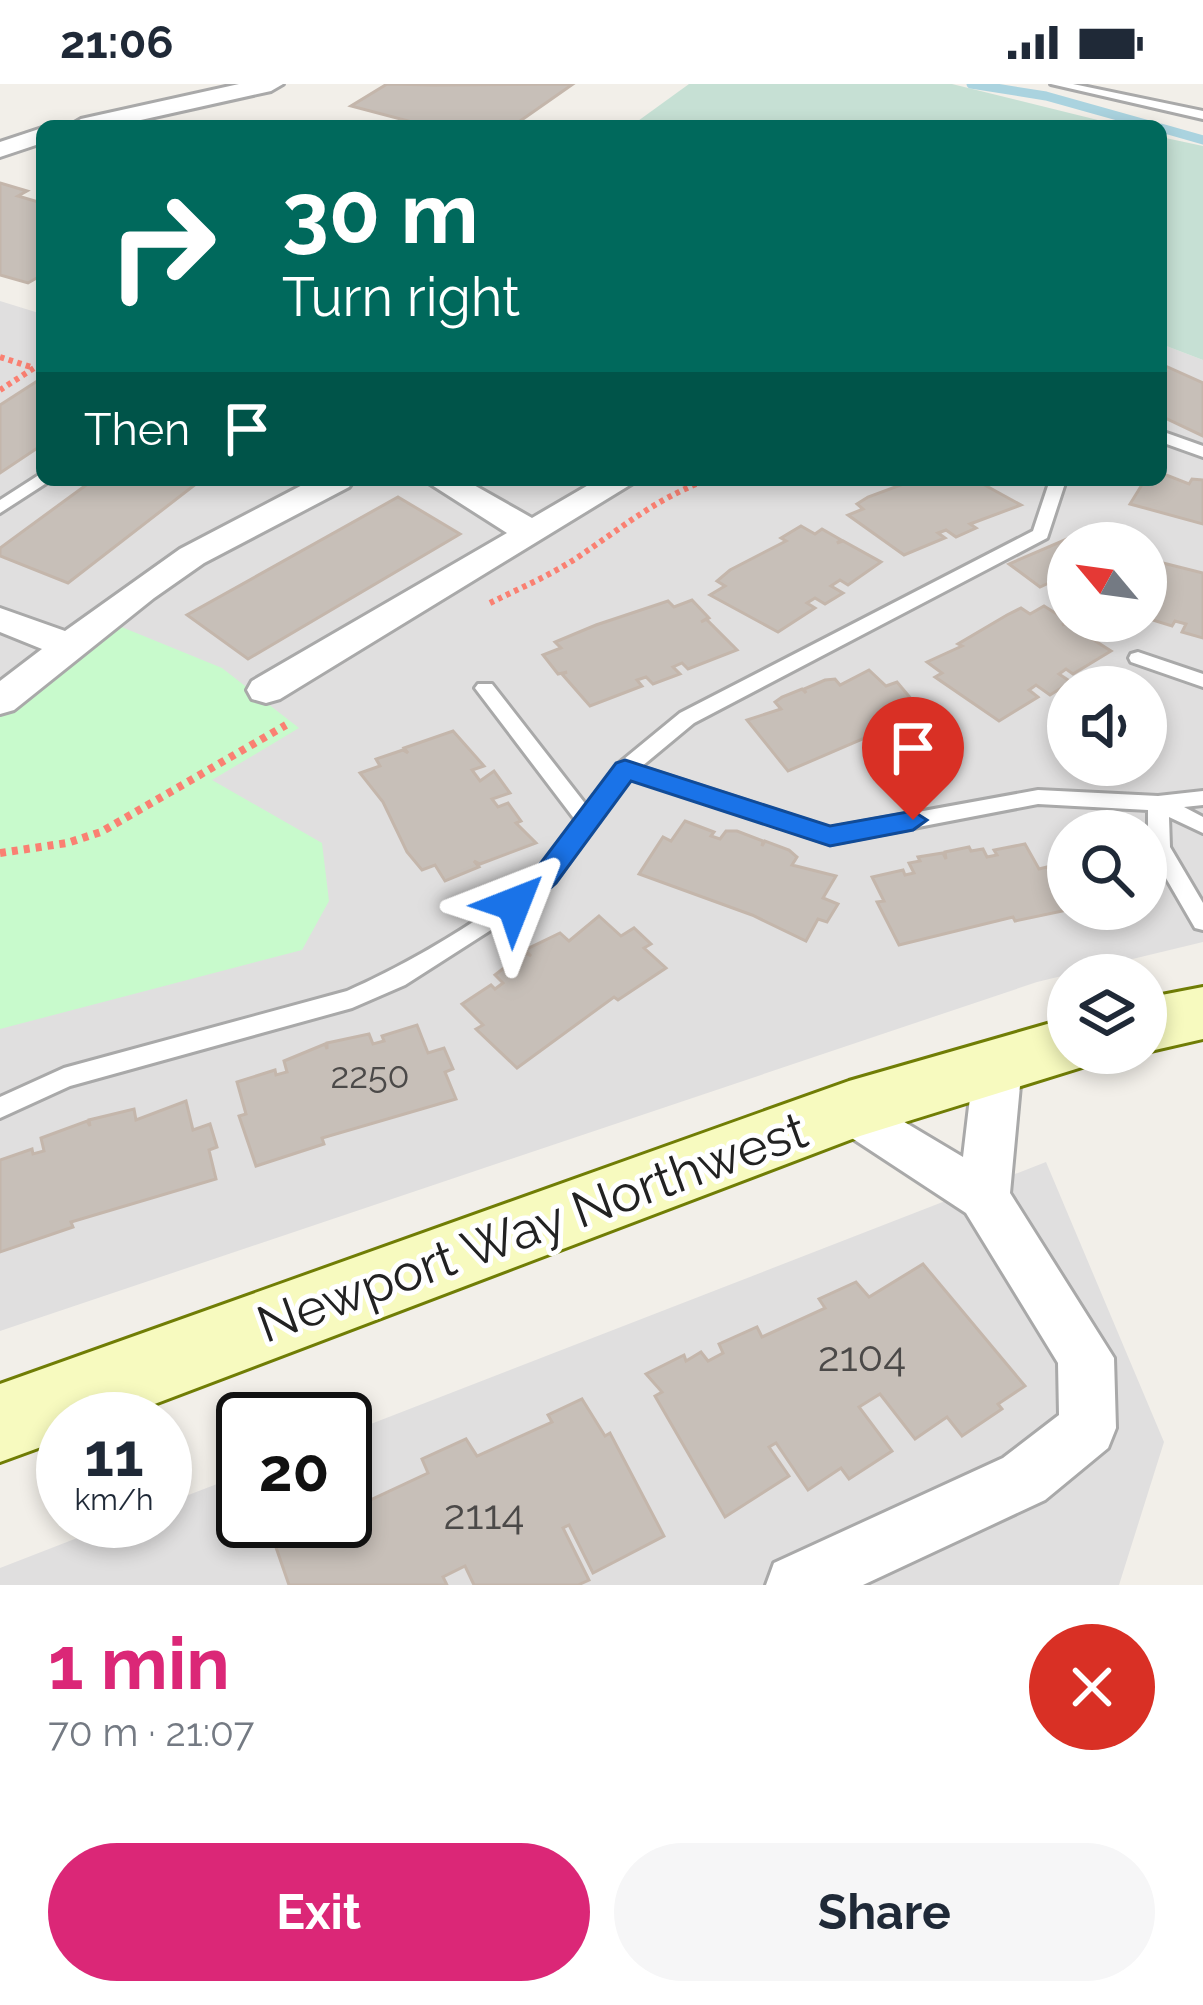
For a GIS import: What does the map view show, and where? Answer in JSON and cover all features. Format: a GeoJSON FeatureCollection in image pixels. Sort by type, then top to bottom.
{"type":"FeatureCollection","features":[{"type":"Feature","properties":{"kind":"street"},"geometry":{"type":"LineString","coordinates":[[111,120],[260,90]]}},
{"type":"Feature","properties":{"kind":"street"},"geometry":{"type":"LineString","coordinates":[[0,150],[36,137]]}},
{"type":"Feature","properties":{"kind":"street"},"geometry":{"type":"LineString","coordinates":[[0,701],[192,556],[326,486]]}},
{"type":"Feature","properties":{"kind":"street"},"geometry":{"type":"LineString","coordinates":[[451,486],[531,532]]}},
{"type":"Feature","properties":{"kind":"street"},"geometry":{"type":"LineString","coordinates":[[266,690],[611,486]]}},
{"type":"Feature","properties":{"kind":"street"},"geometry":{"type":"LineString","coordinates":[[0,619],[68,646]]}},
{"type":"Feature","properties":{"kind":"street"},"geometry":{"type":"LineString","coordinates":[[1167,1021],[1203,1013]]}},
{"type":"Feature","properties":{"kind":"street","name":"Newport Way Northwest"},"geometry":{"type":"LineString","coordinates":[[0,1423],[848,1110],[1047,1051]]}},
{"type":"Feature","properties":{"kind":"street"},"geometry":{"type":"LineString","coordinates":[[984,1197],[998,1064]]}},
{"type":"Feature","properties":{"kind":"street"},"geometry":{"type":"LineString","coordinates":[[796,1585],[1024,1479],[1088,1428],[1087,1358],[984,1197],[848,1110]]}},
{"type":"Feature","properties":{"kind":"lane"},"geometry":{"type":"LineString","coordinates":[[1057,84],[1203,115]]}},
{"type":"Feature","properties":{"kind":"lane"},"geometry":{"type":"LineString","coordinates":[[1091,91],[1105,84]]}},
{"type":"Feature","properties":{"kind":"lane"},"geometry":{"type":"LineString","coordinates":[[1167,438],[1203,452]]}},
{"type":"Feature","properties":{"kind":"lane"},"geometry":{"type":"LineString","coordinates":[[0,508],[36,482]]}},
{"type":"Feature","properties":{"kind":"lane"},"geometry":{"type":"LineString","coordinates":[[0,1108],[64,1078],[352,999],[397,979],[514,904],[547,876],[625,769],[687,718],[1041,534],[1056,486]]}},
{"type":"Feature","properties":{"kind":"lane"},"geometry":{"type":"LineString","coordinates":[[1138,658],[1203,681]]}},
{"type":"Feature","properties":{"kind":"lane"},"geometry":{"type":"LineString","coordinates":[[485,688],[586,819]]}},
{"type":"Feature","properties":{"kind":"lane"},"geometry":{"type":"LineString","coordinates":[[625,769],[830,836],[1038,797],[1158,803],[1203,798]]}},
{"type":"Feature","properties":{"kind":"lane"},"geometry":{"type":"LineString","coordinates":[[1158,803],[1203,826]]}},
{"type":"Feature","properties":{"kind":"lane"},"geometry":{"type":"LineString","coordinates":[[1158,803],[1159,848],[1203,922]]}},
{"type":"Feature","properties":{"kind":"path"},"geometry":{"type":"LineString","coordinates":[[0,390],[34,368],[1,360]]}},
{"type":"Feature","properties":{"kind":"shaded area"},"geometry":{"type":"Polygon","coordinates":[[[0,301],[36,312],[36,486],[1167,486],[1167,346],[1203,360],[1203,942],[1153,954],[1047,954],[1047,980],[0,1331],[0,301]]]}},
{"type":"Feature","properties":{"kind":"shaded area"},"geometry":{"type":"Polygon","coordinates":[[[1046,1162],[1164,1442],[1119,1585],[0,1585],[0,1568],[51,1548],[192,1548],[192,1494],[216,1484],[216,1548],[372,1548],[372,1424],[1046,1162]]]}},
{"type":"Feature","properties":{"kind":"green space"},"geometry":{"type":"Polygon","coordinates":[[[689,84],[952,84],[1098,120],[639,120],[689,84]]]}},
{"type":"Feature","properties":{"kind":"green space"},"geometry":{"type":"Polygon","coordinates":[[[1167,138],[1203,146],[1203,360],[1167,346],[1167,138]]]}},
{"type":"Feature","properties":{"kind":"green space"},"geometry":{"type":"Polygon","coordinates":[[[102,619],[222,668],[299,728],[212,780],[322,843],[329,901],[302,950],[0,1029],[0,701],[102,619]]]}},
{"type":"Feature","properties":{"kind":"building"},"geometry":{"type":"Polygon","coordinates":[[[387,84],[573,84],[522,120],[404,120],[351,106],[387,84]]]}},
{"type":"Feature","properties":{"kind":"building"},"geometry":{"type":"Polygon","coordinates":[[[0,183],[27,191],[18,196],[36,201],[36,278],[28,283],[0,275],[0,183]]]}},
{"type":"Feature","properties":{"kind":"building"},"geometry":{"type":"Polygon","coordinates":[[[1167,367],[1203,383],[1203,436],[1167,419],[1167,367]]]}},
{"type":"Feature","properties":{"kind":"building"},"geometry":{"type":"Polygon","coordinates":[[[36,382],[36,449],[0,473],[0,405],[36,382]]]}},
{"type":"Feature","properties":{"kind":"building"},"geometry":{"type":"Polygon","coordinates":[[[1167,475],[1189,484],[1192,479],[1203,480],[1203,524],[1130,504],[1141,486],[1167,486],[1167,475]]]}},
{"type":"Feature","properties":{"kind":"building"},"geometry":{"type":"Polygon","coordinates":[[[85,486],[193,486],[68,583],[0,556],[0,548],[85,486]]]}},
{"type":"Feature","properties":{"kind":"building"},"geometry":{"type":"Polygon","coordinates":[[[898,486],[986,486],[1021,505],[970,524],[976,528],[956,537],[946,530],[938,533],[945,538],[904,555],[848,515],[863,509],[857,504],[898,486]]]}},
{"type":"Feature","properties":{"kind":"building"},"geometry":{"type":"Polygon","coordinates":[[[398,497],[460,534],[248,659],[187,615],[398,497]]]}},
{"type":"Feature","properties":{"kind":"building"},"geometry":{"type":"Polygon","coordinates":[[[801,526],[815,534],[822,529],[841,540],[837,543],[843,541],[881,562],[848,585],[840,580],[831,586],[843,593],[825,604],[815,598],[807,603],[815,608],[778,632],[710,595],[725,586],[717,581],[730,570],[786,541],[781,538],[801,526]]]}},
{"type":"Feature","properties":{"kind":"building"},"geometry":{"type":"Polygon","coordinates":[[[1047,548],[1047,584],[1040,587],[1009,564],[1047,548]]]}},
{"type":"Feature","properties":{"kind":"building"},"geometry":{"type":"Polygon","coordinates":[[[1167,564],[1203,573],[1203,638],[1182,632],[1186,624],[1175,621],[1167,624],[1167,564]]]}},
{"type":"Feature","properties":{"kind":"building"},"geometry":{"type":"Polygon","coordinates":[[[692,600],[737,650],[688,669],[682,663],[673,667],[680,674],[653,684],[646,677],[637,680],[642,686],[590,706],[562,674],[567,672],[558,674],[543,655],[561,648],[555,642],[596,625],[668,601],[674,607],[692,600]]]}},
{"type":"Feature","properties":{"kind":"building"},"geometry":{"type":"Polygon","coordinates":[[[1021,608],[1030,614],[1047,608],[1047,642],[1097,642],[1111,651],[1086,666],[1047,666],[1047,693],[1036,685],[1029,690],[1038,697],[999,721],[935,677],[942,673],[927,662],[1021,608]]]}},
{"type":"Feature","properties":{"kind":"building"},"geometry":{"type":"Polygon","coordinates":[[[869,670],[886,686],[897,682],[923,713],[788,771],[747,720],[781,709],[775,702],[782,697],[802,689],[806,693],[804,689],[825,680],[835,679],[840,685],[869,670]]]}},
{"type":"Feature","properties":{"kind":"building"},"geometry":{"type":"Polygon","coordinates":[[[453,731],[484,766],[472,770],[480,781],[494,771],[510,793],[492,799],[498,807],[508,803],[521,821],[516,823],[536,843],[480,864],[474,861],[479,867],[445,881],[435,865],[422,870],[407,852],[383,802],[360,773],[380,766],[376,759],[403,750],[408,753],[404,748],[453,731]]]}},
{"type":"Feature","properties":{"kind":"building"},"geometry":{"type":"Polygon","coordinates":[[[685,821],[720,839],[726,831],[737,831],[763,841],[762,846],[765,841],[797,857],[792,865],[836,876],[823,898],[838,904],[827,922],[818,919],[806,941],[752,915],[639,874],[663,837],[671,841],[685,821]]]}},
{"type":"Feature","properties":{"kind":"building"},"geometry":{"type":"Polygon","coordinates":[[[1025,844],[1039,869],[1047,867],[1047,914],[1015,921],[1013,917],[899,945],[877,902],[884,901],[872,877],[903,870],[905,875],[914,873],[909,863],[920,861],[918,857],[943,853],[946,859],[945,852],[969,847],[971,851],[983,849],[987,857],[997,855],[994,850],[1025,844]]]}},
{"type":"Feature","properties":{"kind":"building"},"geometry":{"type":"Polygon","coordinates":[[[599,916],[621,936],[634,928],[651,944],[644,948],[666,968],[618,1000],[614,997],[517,1068],[476,1029],[483,1025],[462,1004],[491,985],[495,989],[503,983],[495,975],[524,952],[531,956],[525,950],[560,933],[569,941],[599,916]]]}},
{"type":"Feature","properties":{"kind":"building"},"geometry":{"type":"Polygon","coordinates":[[[417,1025],[428,1053],[444,1048],[453,1069],[445,1072],[456,1099],[322,1138],[324,1144],[256,1166],[239,1116],[246,1114],[237,1082],[275,1070],[276,1075],[287,1072],[284,1061],[325,1044],[327,1049],[327,1043],[369,1034],[373,1044],[384,1041],[382,1036],[417,1025]]]}},
{"type":"Feature","properties":{"kind":"building"},"geometry":{"type":"Polygon","coordinates":[[[186,1101],[193,1130],[210,1124],[217,1147],[209,1150],[216,1179],[71,1222],[73,1227],[0,1252],[0,1160],[32,1149],[33,1154],[44,1151],[41,1138],[87,1121],[90,1126],[89,1120],[134,1109],[136,1120],[186,1101]]]}},
{"type":"Feature","properties":{"kind":"building"},"geometry":{"type":"Polygon","coordinates":[[[923,1264],[1025,1386],[998,1404],[1002,1409],[962,1436],[947,1417],[915,1439],[880,1394],[859,1407],[892,1451],[849,1479],[841,1468],[808,1490],[776,1443],[769,1447],[789,1476],[725,1517],[655,1396],[662,1392],[646,1374],[684,1355],[686,1361],[701,1352],[708,1361],[723,1353],[719,1344],[757,1327],[762,1337],[825,1308],[819,1299],[856,1282],[869,1297],[923,1264]]]}},
{"type":"Feature","properties":{"kind":"building"},"geometry":{"type":"Polygon","coordinates":[[[582,1399],[605,1436],[610,1433],[664,1536],[593,1573],[569,1525],[563,1528],[589,1580],[578,1585],[474,1585],[465,1566],[443,1577],[447,1585],[289,1585],[276,1548],[372,1548],[372,1499],[428,1473],[422,1459],[466,1439],[477,1456],[552,1422],[548,1415],[582,1399]]]}},
{"type":"Feature","properties":{"kind":"waterway"},"geometry":{"type":"LineString","coordinates":[[971,84],[1046,96],[1132,120]]}},
{"type":"Feature","properties":{"kind":"waterway"},"geometry":{"type":"LineString","coordinates":[[1167,130],[1203,140]]}},
{"type":"Feature","properties":{"kind":"route"},"geometry":{"type":"LineString","coordinates":[[514,904],[547,876],[625,769],[830,836],[913,820]]}}]}
